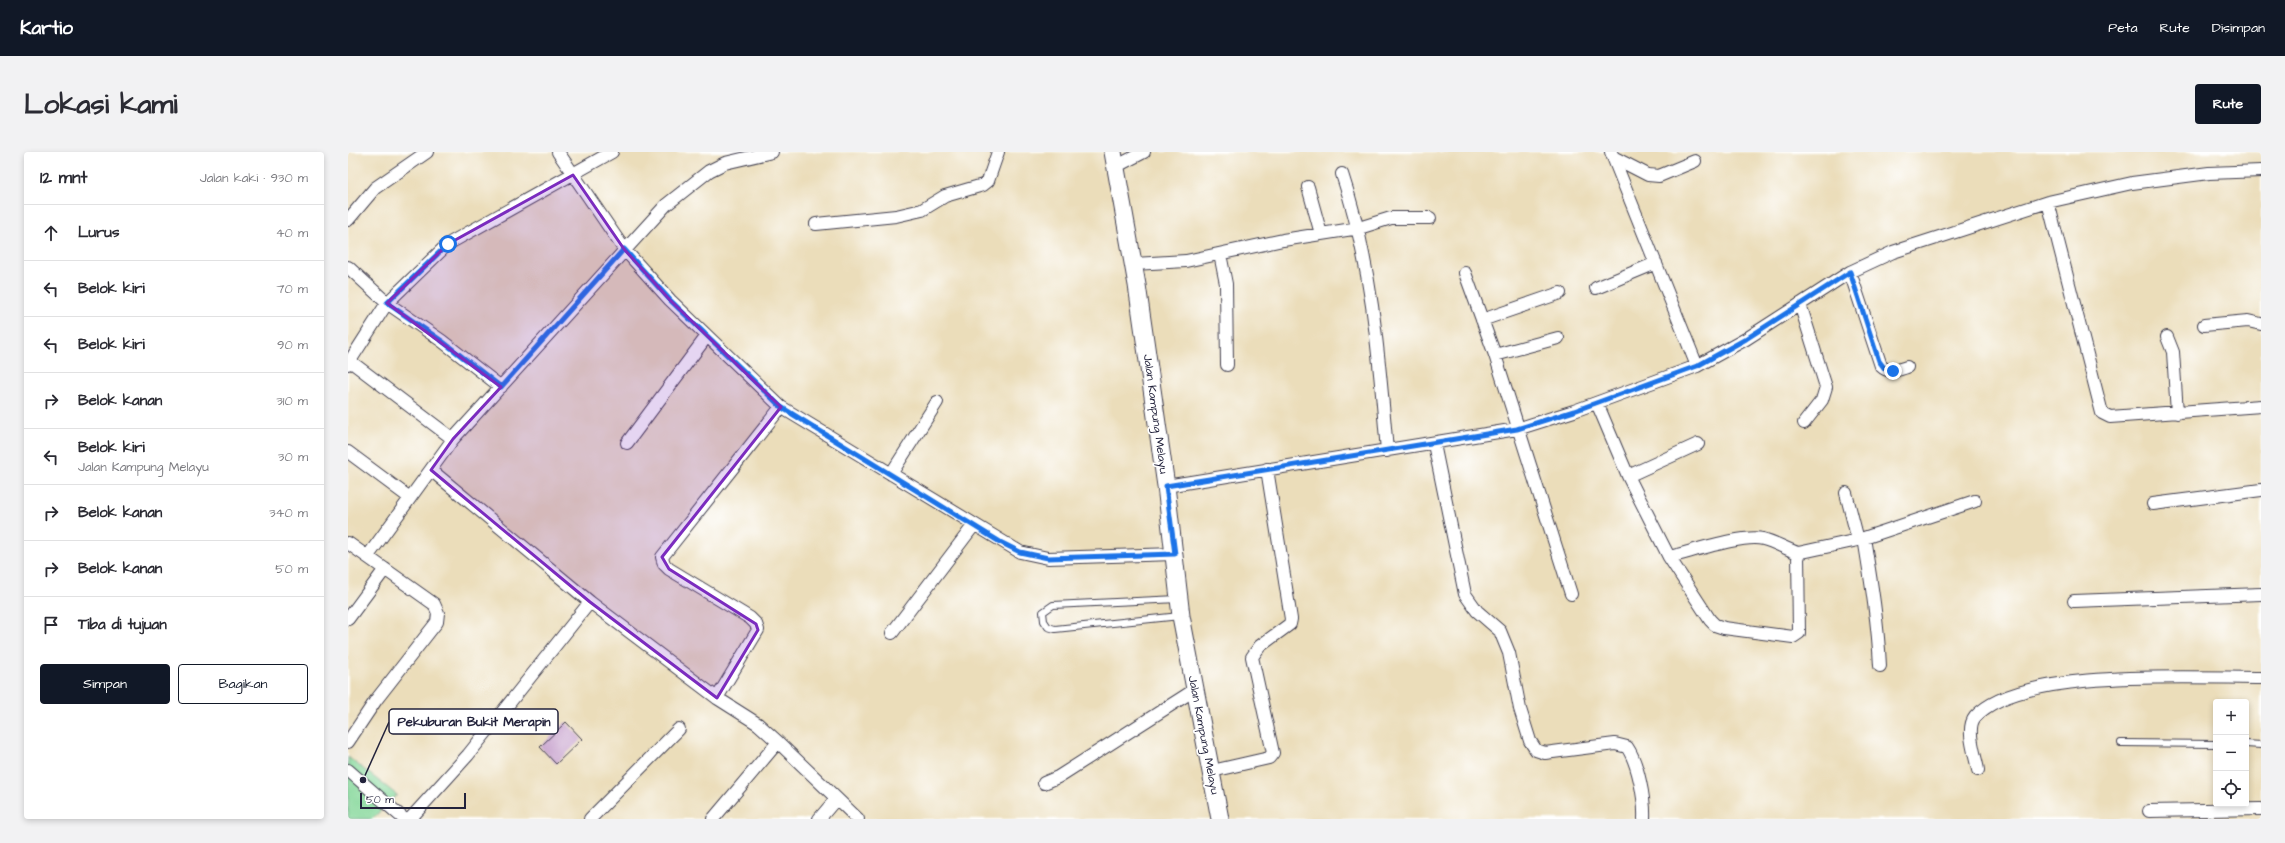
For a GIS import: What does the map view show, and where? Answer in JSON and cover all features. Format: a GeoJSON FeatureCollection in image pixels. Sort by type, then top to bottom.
{"type":"FeatureCollection","features":[{"type":"Feature","properties":{"kind":"main road","name":"Jalan Kampung Melayu"},"geometry":{"type":"LineString","coordinates":[[1114,160],[1134,264],[1166,486],[1181,616],[1220,819]]}},
{"type":"Feature","properties":{"kind":"street"},"geometry":{"type":"LineString","coordinates":[[348,220],[375,188],[427,152]]}},
{"type":"Feature","properties":{"kind":"street"},"geometry":{"type":"LineString","coordinates":[[558,152],[624,249],[707,336],[781,407],[1020,552],[1048,558],[1175,554]]}},
{"type":"Feature","properties":{"kind":"street"},"geometry":{"type":"LineString","coordinates":[[453,439],[349,362],[387,303],[448,244],[612,152]]}},
{"type":"Feature","properties":{"kind":"street"},"geometry":{"type":"LineString","coordinates":[[816,224],[896,216],[922,210],[945,196],[983,185],[988,181],[998,152]]}},
{"type":"Feature","properties":{"kind":"street"},"geometry":{"type":"LineString","coordinates":[[1114,160],[1144,152]]}},
{"type":"Feature","properties":{"kind":"street"},"geometry":{"type":"LineString","coordinates":[[368,556],[453,439],[624,249],[666,205],[709,171],[725,163],[767,153]]}},
{"type":"Feature","properties":{"kind":"street"},"geometry":{"type":"LineString","coordinates":[[1612,155],[1648,175],[1659,176],[1695,161]]}},
{"type":"Feature","properties":{"kind":"street"},"geometry":{"type":"LineString","coordinates":[[1612,155],[1697,366]]}},
{"type":"Feature","properties":{"kind":"street"},"geometry":{"type":"LineString","coordinates":[[1166,486],[1434,444],[1517,429],[1597,403],[1697,366],[1746,339],[1850,272],[1893,252],[2048,202],[2132,183],[2209,173],[2261,171]]}},
{"type":"Feature","properties":{"kind":"street"},"geometry":{"type":"LineString","coordinates":[[1342,174],[1359,228],[1378,340],[1387,451]]}},
{"type":"Feature","properties":{"kind":"street"},"geometry":{"type":"LineString","coordinates":[[1308,187],[1321,234]]}},
{"type":"Feature","properties":{"kind":"street"},"geometry":{"type":"LineString","coordinates":[[2048,202],[2102,413],[2110,416],[2177,413],[2261,406]]}},
{"type":"Feature","properties":{"kind":"street"},"geometry":{"type":"LineString","coordinates":[[1134,264],[1186,261],[1283,240],[1359,228],[1391,218],[1430,218]]}},
{"type":"Feature","properties":{"kind":"street"},"geometry":{"type":"LineString","coordinates":[[1220,254],[1226,284],[1227,365]]}},
{"type":"Feature","properties":{"kind":"street"},"geometry":{"type":"LineString","coordinates":[[1596,288],[1656,263]]}},
{"type":"Feature","properties":{"kind":"street"},"geometry":{"type":"LineString","coordinates":[[348,267],[387,303],[442,341],[501,387]]}},
{"type":"Feature","properties":{"kind":"street"},"geometry":{"type":"LineString","coordinates":[[1850,272],[1879,361],[1885,369],[1889,371],[1907,367]]}},
{"type":"Feature","properties":{"kind":"street"},"geometry":{"type":"LineString","coordinates":[[1465,273],[1495,355],[1517,429],[1571,594]]}},
{"type":"Feature","properties":{"kind":"street"},"geometry":{"type":"LineString","coordinates":[[1482,320],[1560,293]]}},
{"type":"Feature","properties":{"kind":"street"},"geometry":{"type":"LineString","coordinates":[[1800,304],[1826,388],[1822,400],[1804,423]]}},
{"type":"Feature","properties":{"kind":"street"},"geometry":{"type":"LineString","coordinates":[[2204,325],[2236,321],[2261,324]]}},
{"type":"Feature","properties":{"kind":"street"},"geometry":{"type":"LineString","coordinates":[[627,443],[707,336]]}},
{"type":"Feature","properties":{"kind":"street"},"geometry":{"type":"LineString","coordinates":[[1495,355],[1558,338]]}},
{"type":"Feature","properties":{"kind":"street"},"geometry":{"type":"LineString","coordinates":[[2167,338],[2173,352],[2177,413]]}},
{"type":"Feature","properties":{"kind":"street"},"geometry":{"type":"LineString","coordinates":[[891,474],[937,402]]}},
{"type":"Feature","properties":{"kind":"street"},"geometry":{"type":"LineString","coordinates":[[1597,403],[1628,476],[1669,557],[1716,625],[1793,637],[1799,633],[1798,553]]}},
{"type":"Feature","properties":{"kind":"street"},"geometry":{"type":"LineString","coordinates":[[717,698],[758,630],[756,624],[750,618],[669,570],[664,564],[662,557],[781,407]]}},
{"type":"Feature","properties":{"kind":"street"},"geometry":{"type":"LineString","coordinates":[[1434,444],[1465,594],[1477,610],[1500,631],[1509,653],[1520,709],[1530,742],[1536,750],[1545,753],[1616,744],[1627,747],[1633,756],[1640,784],[1644,819]]}},
{"type":"Feature","properties":{"kind":"street"},"geometry":{"type":"LineString","coordinates":[[1628,476],[1698,444]]}},
{"type":"Feature","properties":{"kind":"street"},"geometry":{"type":"LineString","coordinates":[[348,452],[410,498]]}},
{"type":"Feature","properties":{"kind":"street"},"geometry":{"type":"LineString","coordinates":[[1212,771],[1269,758],[1273,753],[1252,657],[1260,646],[1290,624],[1291,619],[1267,469]]}},
{"type":"Feature","properties":{"kind":"street"},"geometry":{"type":"LineString","coordinates":[[431,470],[590,602],[717,698],[758,724],[858,819]]}},
{"type":"Feature","properties":{"kind":"street"},"geometry":{"type":"LineString","coordinates":[[2153,504],[2261,490]]}},
{"type":"Feature","properties":{"kind":"street"},"geometry":{"type":"LineString","coordinates":[[1846,493],[1861,539],[1876,607],[1880,666]]}},
{"type":"Feature","properties":{"kind":"street"},"geometry":{"type":"LineString","coordinates":[[1669,557],[1731,542],[1755,539],[1763,539],[1798,553],[1861,539],[1975,501]]}},
{"type":"Feature","properties":{"kind":"street"},"geometry":{"type":"LineString","coordinates":[[892,633],[974,525]]}},
{"type":"Feature","properties":{"kind":"street"},"geometry":{"type":"LineString","coordinates":[[348,543],[434,604],[438,613],[436,622],[376,700],[348,742]]}},
{"type":"Feature","properties":{"kind":"street"},"geometry":{"type":"LineString","coordinates":[[348,618],[385,569]]}},
{"type":"Feature","properties":{"kind":"street"},"geometry":{"type":"LineString","coordinates":[[2074,601],[2261,594]]}},
{"type":"Feature","properties":{"kind":"street"},"geometry":{"type":"LineString","coordinates":[[410,819],[468,754],[590,602]]}},
{"type":"Feature","properties":{"kind":"street"},"geometry":{"type":"LineString","coordinates":[[1978,770],[1971,731],[1974,718],[1993,704],[2031,689],[2094,679],[2261,678]]}},
{"type":"Feature","properties":{"kind":"street"},"geometry":{"type":"LineString","coordinates":[[1044,783],[1058,777],[1196,689]]}},
{"type":"Feature","properties":{"kind":"street"},"geometry":{"type":"LineString","coordinates":[[590,819],[679,729]]}},
{"type":"Feature","properties":{"kind":"street"},"geometry":{"type":"LineString","coordinates":[[713,819],[778,742]]}},
{"type":"Feature","properties":{"kind":"street"},"geometry":{"type":"LineString","coordinates":[[348,770],[404,819]]}},
{"type":"Feature","properties":{"kind":"street"},"geometry":{"type":"LineString","coordinates":[[818,819],[836,799]]}},
{"type":"Feature","properties":{"kind":"street"},"geometry":{"type":"LineString","coordinates":[[2149,811],[2261,809]]}},
{"type":"Feature","properties":{"kind":"lane"},"geometry":{"type":"LineString","coordinates":[[1179,599],[1053,605],[1043,612],[1048,628],[1055,629],[1181,616]]}},
{"type":"Feature","properties":{"kind":"lane"},"geometry":{"type":"LineString","coordinates":[[2121,743],[2213,744]]}},
{"type":"Feature","properties":{"kind":"lane"},"geometry":{"type":"LineString","coordinates":[[2249,744],[2261,745]]}},
{"type":"Feature","properties":{"kind":"highlighted area"},"geometry":{"type":"Polygon","coordinates":[[[573,175],[624,249],[670,300],[781,407],[662,557],[669,569],[756,624],[758,630],[717,698],[590,602],[431,470],[453,439],[501,387],[387,303],[448,244],[573,175]]]}},
{"type":"Feature","properties":{"kind":"green space"},"geometry":{"type":"Polygon","coordinates":[[[348,757],[397,795],[372,819],[348,819],[348,757]]]}},
{"type":"Feature","properties":{"kind":"building"},"geometry":{"type":"Polygon","coordinates":[[[566,722],[582,739],[556,764],[540,747],[566,722]]]}},
{"type":"Feature","properties":{"kind":"place","name":"Pekuburan Bukit Merapin"},"geometry":{"type":"Point","coordinates":[363,780]}},
{"type":"Feature","properties":{"kind":"route"},"geometry":{"type":"LineString","coordinates":[[448,244],[387,303],[442,341],[501,387],[624,249],[670,300],[781,407],[1000,542],[1020,552],[1032,556],[1048,558],[1175,554],[1166,486],[1434,444],[1517,429],[1574,411],[1697,366],[1746,339],[1850,272],[1879,361],[1885,369],[1893,371]]}}]}
